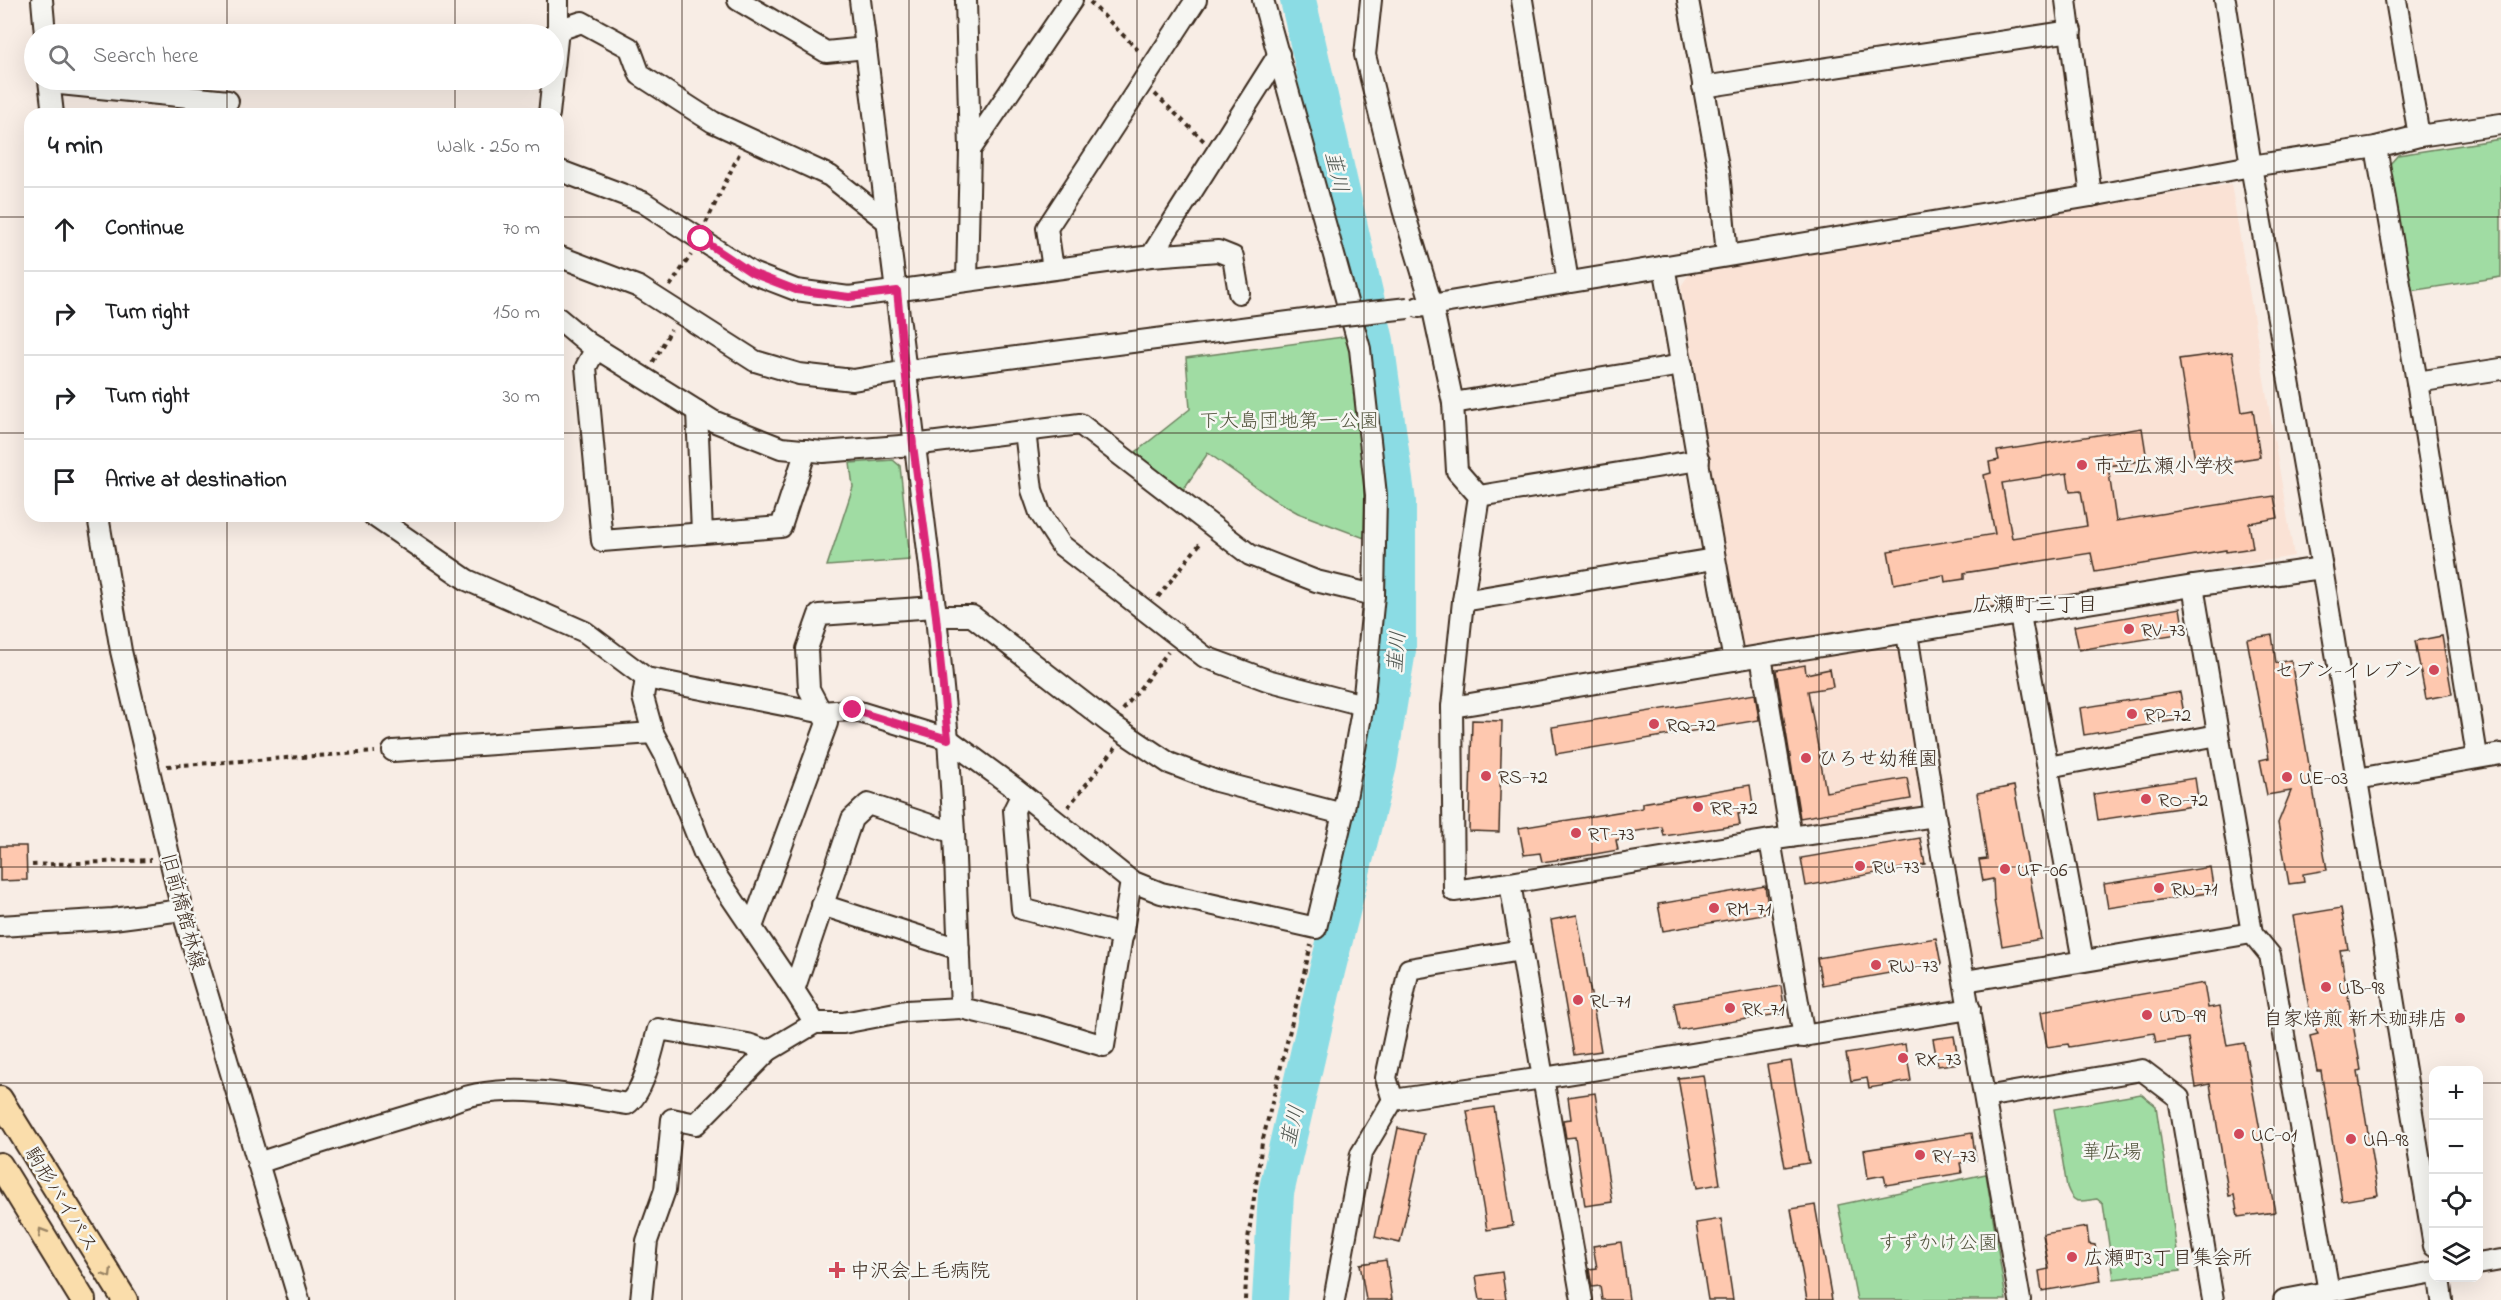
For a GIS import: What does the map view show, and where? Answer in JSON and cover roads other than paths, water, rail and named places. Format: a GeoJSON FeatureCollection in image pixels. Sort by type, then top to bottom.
{"type":"FeatureCollection","features":[{"type":"Feature","properties":{"kind":"main road","name":"駒形バイパス"},"geometry":{"type":"LineString","coordinates":[[0,1099],[125,1300]]}},
{"type":"Feature","properties":{"kind":"main road","name":"駒形バイパス"},"geometry":{"type":"LineString","coordinates":[[0,1165],[83,1300]]}},
{"type":"Feature","properties":{"kind":"street"},"geometry":{"type":"LineString","coordinates":[[42,0],[44,24]]}},
{"type":"Feature","properties":{"kind":"street"},"geometry":{"type":"LineString","coordinates":[[558,0],[558,24]]}},
{"type":"Feature","properties":{"kind":"street"},"geometry":{"type":"LineString","coordinates":[[738,0],[826,52],[866,48]]}},
{"type":"Feature","properties":{"kind":"street"},"geometry":{"type":"LineString","coordinates":[[860,0],[907,371],[913,445],[935,611],[948,739],[961,1008]]}},
{"type":"Feature","properties":{"kind":"street"},"geometry":{"type":"LineString","coordinates":[[966,0],[970,150],[967,280]]}},
{"type":"Feature","properties":{"kind":"street"},"geometry":{"type":"LineString","coordinates":[[970,150],[1072,0]]}},
{"type":"Feature","properties":{"kind":"street"},"geometry":{"type":"LineString","coordinates":[[1053,269],[1047,228],[1196,0]]}},
{"type":"Feature","properties":{"kind":"street"},"geometry":{"type":"LineString","coordinates":[[383,522],[467,580],[585,632],[646,678],[819,712],[853,710],[948,739],[1022,794],[1131,881],[1161,893],[1316,928],[1343,814],[1364,705],[1374,595],[1376,495],[1360,348],[1263,0]]}},
{"type":"Feature","properties":{"kind":"street"},"geometry":{"type":"LineString","coordinates":[[1371,0],[1365,55],[1403,209],[1432,305],[1454,403],[1457,471],[1479,496]]}},
{"type":"Feature","properties":{"kind":"street"},"geometry":{"type":"LineString","coordinates":[[1522,0],[1568,282]]}},
{"type":"Feature","properties":{"kind":"street"},"geometry":{"type":"LineString","coordinates":[[1688,0],[1719,172],[1727,255]]}},
{"type":"Feature","properties":{"kind":"street"},"geometry":{"type":"LineString","coordinates":[[2066,0],[2072,32],[2091,196]]}},
{"type":"Feature","properties":{"kind":"street"},"geometry":{"type":"LineString","coordinates":[[2225,0],[2251,166],[2322,568],[2430,1228]]}},
{"type":"Feature","properties":{"kind":"street"},"geometry":{"type":"LineString","coordinates":[[2396,0],[2419,136]]}},
{"type":"Feature","properties":{"kind":"street"},"geometry":{"type":"LineString","coordinates":[[564,28],[582,22],[630,48],[640,75],[713,122],[830,176],[888,222]]}},
{"type":"Feature","properties":{"kind":"street"},"geometry":{"type":"LineString","coordinates":[[1703,87],[2072,32]]}},
{"type":"Feature","properties":{"kind":"street"},"geometry":{"type":"LineString","coordinates":[[1150,256],[1279,54]]}},
{"type":"Feature","properties":{"kind":"street"},"geometry":{"type":"LineString","coordinates":[[51,90],[52,108]]}},
{"type":"Feature","properties":{"kind":"street"},"geometry":{"type":"LineString","coordinates":[[130,90],[228,101]]}},
{"type":"Feature","properties":{"kind":"street"},"geometry":{"type":"LineString","coordinates":[[550,108],[552,90]]}},
{"type":"Feature","properties":{"kind":"street"},"geometry":{"type":"LineString","coordinates":[[564,258],[639,287],[755,361],[799,374],[853,380],[907,371],[1432,305],[2091,196],[2251,166],[2376,147],[2419,136],[2501,124]]}},
{"type":"Feature","properties":{"kind":"street"},"geometry":{"type":"LineString","coordinates":[[2376,147],[2417,381],[2477,756]]}},
{"type":"Feature","properties":{"kind":"street"},"geometry":{"type":"LineString","coordinates":[[564,172],[644,202],[752,273],[796,290],[849,297],[1150,256],[1218,251],[1233,256],[1239,293]]}},
{"type":"Feature","properties":{"kind":"street"},"geometry":{"type":"LineString","coordinates":[[1664,266],[1699,460],[1714,559],[1734,660]]}},
{"type":"Feature","properties":{"kind":"street"},"geometry":{"type":"LineString","coordinates":[[564,323],[596,348],[713,421],[781,448],[823,452],[913,445],[1080,424],[1212,528],[1250,555],[1316,581],[1374,595]]}},
{"type":"Feature","properties":{"kind":"street"},"geometry":{"type":"LineString","coordinates":[[596,348],[586,367],[602,541],[781,527],[806,450]]}},
{"type":"Feature","properties":{"kind":"street"},"geometry":{"type":"LineString","coordinates":[[1454,403],[1682,365]]}},
{"type":"Feature","properties":{"kind":"street"},"geometry":{"type":"LineString","coordinates":[[2417,381],[2501,369]]}},
{"type":"Feature","properties":{"kind":"street"},"geometry":{"type":"LineString","coordinates":[[697,411],[702,533]]}},
{"type":"Feature","properties":{"kind":"street"},"geometry":{"type":"LineString","coordinates":[[1025,430],[1032,490],[1040,513],[1061,545],[1205,657],[1267,680],[1364,705]]}},
{"type":"Feature","properties":{"kind":"street"},"geometry":{"type":"LineString","coordinates":[[1479,496],[1699,460]]}},
{"type":"Feature","properties":{"kind":"street"},"geometry":{"type":"LineString","coordinates":[[1479,496],[1463,601],[1452,708],[1454,891],[1935,816]]}},
{"type":"Feature","properties":{"kind":"street","name":"旧前橋館林線"},"geometry":{"type":"LineString","coordinates":[[99,522],[121,651],[182,910],[299,1300]]}},
{"type":"Feature","properties":{"kind":"street"},"geometry":{"type":"LineString","coordinates":[[1463,601],[1714,559]]}},
{"type":"Feature","properties":{"kind":"street"},"geometry":{"type":"LineString","coordinates":[[1452,708],[2193,586],[2322,568]]}},
{"type":"Feature","properties":{"kind":"street"},"geometry":{"type":"LineString","coordinates":[[2193,586],[2252,933],[2270,955],[2318,1296]]}},
{"type":"Feature","properties":{"kind":"street"},"geometry":{"type":"LineString","coordinates":[[752,927],[827,723],[819,712],[809,689],[807,649],[819,615],[935,611],[972,616],[1119,730],[1169,763],[1216,780],[1343,814]]}},
{"type":"Feature","properties":{"kind":"street"},"geometry":{"type":"LineString","coordinates":[[2020,615],[2083,961]]}},
{"type":"Feature","properties":{"kind":"street"},"geometry":{"type":"LineString","coordinates":[[1907,633],[1935,816],[2020,1300]]}},
{"type":"Feature","properties":{"kind":"street"},"geometry":{"type":"LineString","coordinates":[[1761,656],[1791,837]]}},
{"type":"Feature","properties":{"kind":"street"},"geometry":{"type":"LineString","coordinates":[[646,678],[643,697],[653,733],[705,853],[716,875],[815,1023]]}},
{"type":"Feature","properties":{"kind":"street"},"geometry":{"type":"LineString","coordinates":[[393,751],[653,733]]}},
{"type":"Feature","properties":{"kind":"street"},"geometry":{"type":"LineString","coordinates":[[2048,767],[2218,735]]}},
{"type":"Feature","properties":{"kind":"street"},"geometry":{"type":"LineString","coordinates":[[2357,779],[2477,756],[2501,754]]}},
{"type":"Feature","properties":{"kind":"street"},"geometry":{"type":"LineString","coordinates":[[1022,794],[1014,810],[1022,909],[1123,935]]}},
{"type":"Feature","properties":{"kind":"street"},"geometry":{"type":"LineString","coordinates":[[794,990],[852,819],[868,804],[954,833]]}},
{"type":"Feature","properties":{"kind":"street"},"geometry":{"type":"LineString","coordinates":[[1770,840],[1804,1037]]}},
{"type":"Feature","properties":{"kind":"street"},"geometry":{"type":"LineString","coordinates":[[641,1300],[647,1241],[665,1190],[672,1119],[696,1124],[768,1051],[815,1023],[843,1023],[906,1011],[961,1008],[1045,1028],[1104,1046],[1131,881]]}},
{"type":"Feature","properties":{"kind":"street"},"geometry":{"type":"LineString","coordinates":[[1510,883],[1582,1300]]}},
{"type":"Feature","properties":{"kind":"street"},"geometry":{"type":"LineString","coordinates":[[822,905],[959,949]]}},
{"type":"Feature","properties":{"kind":"street"},"geometry":{"type":"LineString","coordinates":[[0,926],[113,919],[182,910]]}},
{"type":"Feature","properties":{"kind":"street"},"geometry":{"type":"LineString","coordinates":[[1965,981],[2252,933]]}},
{"type":"Feature","properties":{"kind":"street"},"geometry":{"type":"LineString","coordinates":[[1334,1300],[1361,1154],[1393,1100],[1386,1078],[1409,969],[1521,950]]}},
{"type":"Feature","properties":{"kind":"street"},"geometry":{"type":"LineString","coordinates":[[1393,1100],[1970,1009]]}},
{"type":"Feature","properties":{"kind":"street"},"geometry":{"type":"LineString","coordinates":[[258,1163],[344,1134],[434,1108],[458,1098],[497,1093],[537,1092],[627,1104],[632,1101],[643,1079],[658,1029],[748,1044],[768,1051]]}},
{"type":"Feature","properties":{"kind":"street"},"geometry":{"type":"LineString","coordinates":[[1985,1098],[2142,1070],[2179,1098],[2213,1300]]}},
{"type":"Feature","properties":{"kind":"street"},"geometry":{"type":"LineString","coordinates":[[2483,1263],[2501,1260]]}},
{"type":"Feature","properties":{"kind":"street"},"geometry":{"type":"LineString","coordinates":[[2284,1300],[2318,1296],[2429,1273]]}},
{"type":"Feature","properties":{"kind":"street"},"geometry":{"type":"LineString","coordinates":[[2440,1282],[2442,1300]]}},
{"type":"Feature","properties":{"kind":"waterway","name":"韮川"},"geometry":{"type":"LineString","coordinates":[[1270,1300],[1276,1193],[1327,971],[1379,765],[1398,650],[1398,502],[1376,341],[1298,0]]}},
{"type":"Feature","properties":{"kind":"place","name":"市立広瀬小学校"},"geometry":{"type":"Point","coordinates":[2082,465]}},
{"type":"Feature","properties":{"kind":"place","name":"RV-73"},"geometry":{"type":"Point","coordinates":[2129,629]}},
{"type":"Feature","properties":{"kind":"place","name":"セブン-イレブン"},"geometry":{"type":"Point","coordinates":[2434,670]}},
{"type":"Feature","properties":{"kind":"place","name":"RP-72"},"geometry":{"type":"Point","coordinates":[2132,714]}},
{"type":"Feature","properties":{"kind":"place","name":"RQ-72"},"geometry":{"type":"Point","coordinates":[1654,724]}},
{"type":"Feature","properties":{"kind":"place","name":"ひろせ幼稚園"},"geometry":{"type":"Point","coordinates":[1806,758]}},
{"type":"Feature","properties":{"kind":"place","name":"RS-72"},"geometry":{"type":"Point","coordinates":[1486,776]}},
{"type":"Feature","properties":{"kind":"place","name":"UE-03"},"geometry":{"type":"Point","coordinates":[2287,777]}},
{"type":"Feature","properties":{"kind":"place","name":"RO-72"},"geometry":{"type":"Point","coordinates":[2146,799]}},
{"type":"Feature","properties":{"kind":"place","name":"RR-72"},"geometry":{"type":"Point","coordinates":[1698,807]}},
{"type":"Feature","properties":{"kind":"place","name":"RT-73"},"geometry":{"type":"Point","coordinates":[1576,833]}},
{"type":"Feature","properties":{"kind":"place","name":"RU-73"},"geometry":{"type":"Point","coordinates":[1860,866]}},
{"type":"Feature","properties":{"kind":"place","name":"UF-06"},"geometry":{"type":"Point","coordinates":[2005,869]}},
{"type":"Feature","properties":{"kind":"place","name":"RN-71"},"geometry":{"type":"Point","coordinates":[2159,888]}},
{"type":"Feature","properties":{"kind":"place","name":"RM-71"},"geometry":{"type":"Point","coordinates":[1714,908]}},
{"type":"Feature","properties":{"kind":"place","name":"RW-73"},"geometry":{"type":"Point","coordinates":[1876,965]}},
{"type":"Feature","properties":{"kind":"place","name":"UB-98"},"geometry":{"type":"Point","coordinates":[2326,987]}},
{"type":"Feature","properties":{"kind":"place","name":"RL-71"},"geometry":{"type":"Point","coordinates":[1578,1000]}},
{"type":"Feature","properties":{"kind":"place","name":"RK-71"},"geometry":{"type":"Point","coordinates":[1730,1008]}},
{"type":"Feature","properties":{"kind":"place","name":"UD-99"},"geometry":{"type":"Point","coordinates":[2147,1015]}},
{"type":"Feature","properties":{"kind":"place","name":"自家焙煎 新木珈琲店"},"geometry":{"type":"Point","coordinates":[2460,1018]}},
{"type":"Feature","properties":{"kind":"place","name":"RX-73"},"geometry":{"type":"Point","coordinates":[1903,1058]}},
{"type":"Feature","properties":{"kind":"place","name":"UC-01"},"geometry":{"type":"Point","coordinates":[2239,1134]}},
{"type":"Feature","properties":{"kind":"place","name":"UA-98"},"geometry":{"type":"Point","coordinates":[2351,1139]}},
{"type":"Feature","properties":{"kind":"place","name":"RY-73"},"geometry":{"type":"Point","coordinates":[1920,1155]}},
{"type":"Feature","properties":{"kind":"place","name":"広瀬町3丁目集会所"},"geometry":{"type":"Point","coordinates":[2072,1257]}},
{"type":"Feature","properties":{"kind":"place","name":"中沢会上毛病院"},"geometry":{"type":"Point","coordinates":[837,1270]}},
{"type":"Feature","properties":{"kind":"district","name":"広瀬町三丁目"},"geometry":{"type":"Point","coordinates":[2035,604]}},
{"type":"Feature","properties":{"kind":"park label","name":"下大島団地第一公園"},"geometry":{"type":"Point","coordinates":[1289,420]}},
{"type":"Feature","properties":{"kind":"park label","name":"華広場"},"geometry":{"type":"Point","coordinates":[2112,1151]}},
{"type":"Feature","properties":{"kind":"park label","name":"すずかけ公園"},"geometry":{"type":"Point","coordinates":[1938,1242]}}]}
